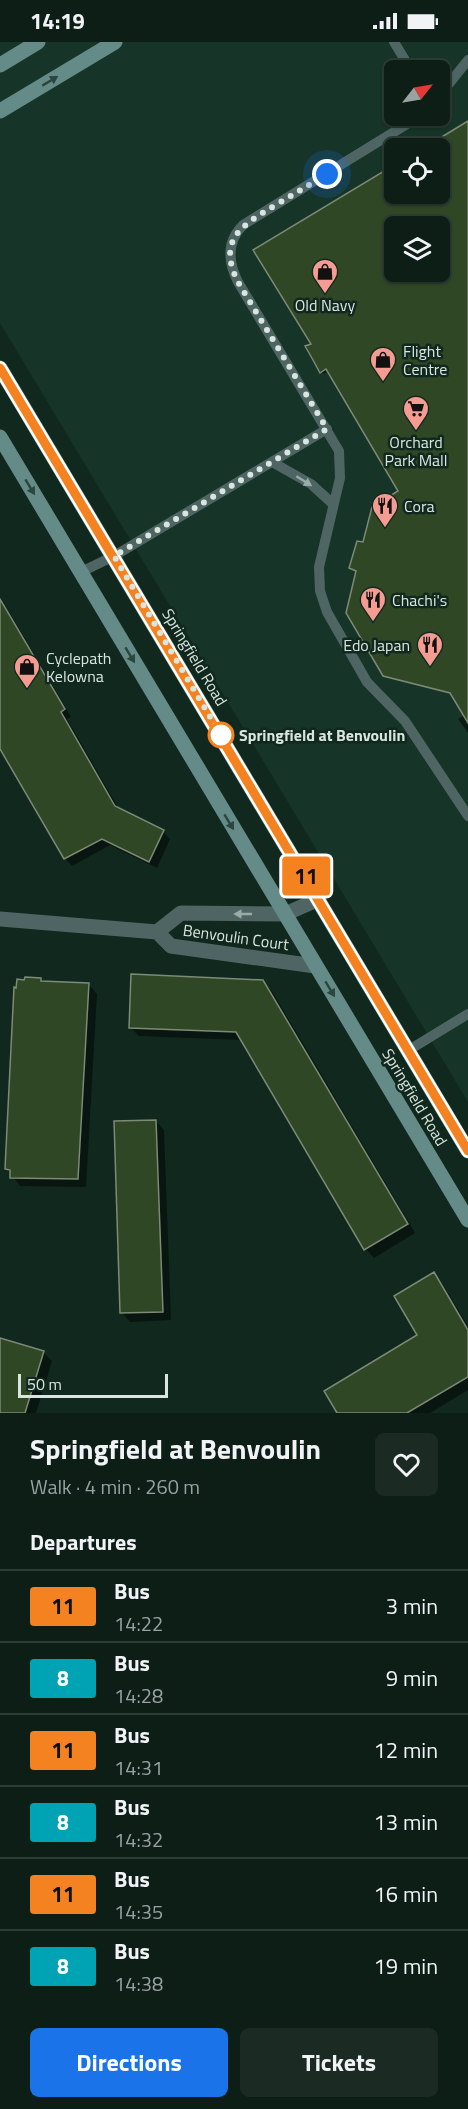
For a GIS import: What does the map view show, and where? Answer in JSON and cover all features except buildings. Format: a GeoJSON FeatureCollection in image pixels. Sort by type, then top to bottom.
{"type":"FeatureCollection","features":[{"type":"Feature","properties":{"kind":"main road"},"geometry":{"type":"LineString","coordinates":[[0,65],[38,42]]}},
{"type":"Feature","properties":{"kind":"main road"},"geometry":{"type":"LineString","coordinates":[[0,111],[115,42]]}},
{"type":"Feature","properties":{"kind":"main road","name":"Springfield Road"},"geometry":{"type":"LineString","coordinates":[[0,368],[468,1151]]}},
{"type":"Feature","properties":{"kind":"main road","name":"Springfield Road"},"geometry":{"type":"LineString","coordinates":[[0,437],[468,1220]]}},
{"type":"Feature","properties":{"kind":"street","name":"Benvoulin Court"},"geometry":{"type":"LineString","coordinates":[[0,920],[157,932],[182,914],[285,914],[319,899]]}},
{"type":"Feature","properties":{"kind":"street","name":"Benvoulin Court"},"geometry":{"type":"LineString","coordinates":[[157,932],[171,946],[315,966]]}},
{"type":"Feature","properties":{"kind":"lane"},"geometry":{"type":"LineString","coordinates":[[394,42],[405,60]]}},
{"type":"Feature","properties":{"kind":"lane"},"geometry":{"type":"LineString","coordinates":[[450,82],[468,60]]}},
{"type":"Feature","properties":{"kind":"lane"},"geometry":{"type":"LineString","coordinates":[[404,126],[253,218],[237,231],[232,239],[230,250],[232,270],[327,429],[341,457],[320,567],[320,591],[327,612],[367,682],[405,721],[468,816]]}},
{"type":"Feature","properties":{"kind":"lane"},"geometry":{"type":"LineString","coordinates":[[81,572],[114,556],[327,429]]}},
{"type":"Feature","properties":{"kind":"lane"},"geometry":{"type":"LineString","coordinates":[[272,462],[311,484],[333,504]]}},
{"type":"Feature","properties":{"kind":"lane"},"geometry":{"type":"LineString","coordinates":[[408,1050],[468,1014]]}},
{"type":"Feature","properties":{"kind":"shaded area"},"geometry":{"type":"Polygon","coordinates":[[[0,42],[468,42],[468,1102],[0,323],[0,42]]]}},
{"type":"Feature","properties":{"kind":"bus line","name":"11"},"geometry":{"type":"LineString","coordinates":[[0,368],[310,883],[468,1151]]}},
{"type":"Feature","properties":{"kind":"place","name":"Old Navy"},"geometry":{"type":"Point","coordinates":[325,295]}},
{"type":"Feature","properties":{"kind":"place","name":"Flight Centre"},"geometry":{"type":"Point","coordinates":[383,383]}},
{"type":"Feature","properties":{"kind":"place","name":"Orchard Park Mall"},"geometry":{"type":"Point","coordinates":[416,432]}},
{"type":"Feature","properties":{"kind":"place","name":"Cora"},"geometry":{"type":"Point","coordinates":[385,529]}},
{"type":"Feature","properties":{"kind":"place","name":"Chachi's"},"geometry":{"type":"Point","coordinates":[373,623]}},
{"type":"Feature","properties":{"kind":"place","name":"Edo Japan"},"geometry":{"type":"Point","coordinates":[430,668]}},
{"type":"Feature","properties":{"kind":"place","name":"Cyclepath Kelowna"},"geometry":{"type":"Point","coordinates":[27,690]}},
{"type":"Feature","properties":{"kind":"place","name":"Springfield at Benvoulin"},"geometry":{"type":"Point","coordinates":[221,735]}},
{"type":"Feature","properties":{"kind":"route"},"geometry":{"type":"LineString","coordinates":[[221,735],[114,556],[327,429],[238,282],[232,270],[230,250],[232,239],[243,225],[327,174]]}}]}
